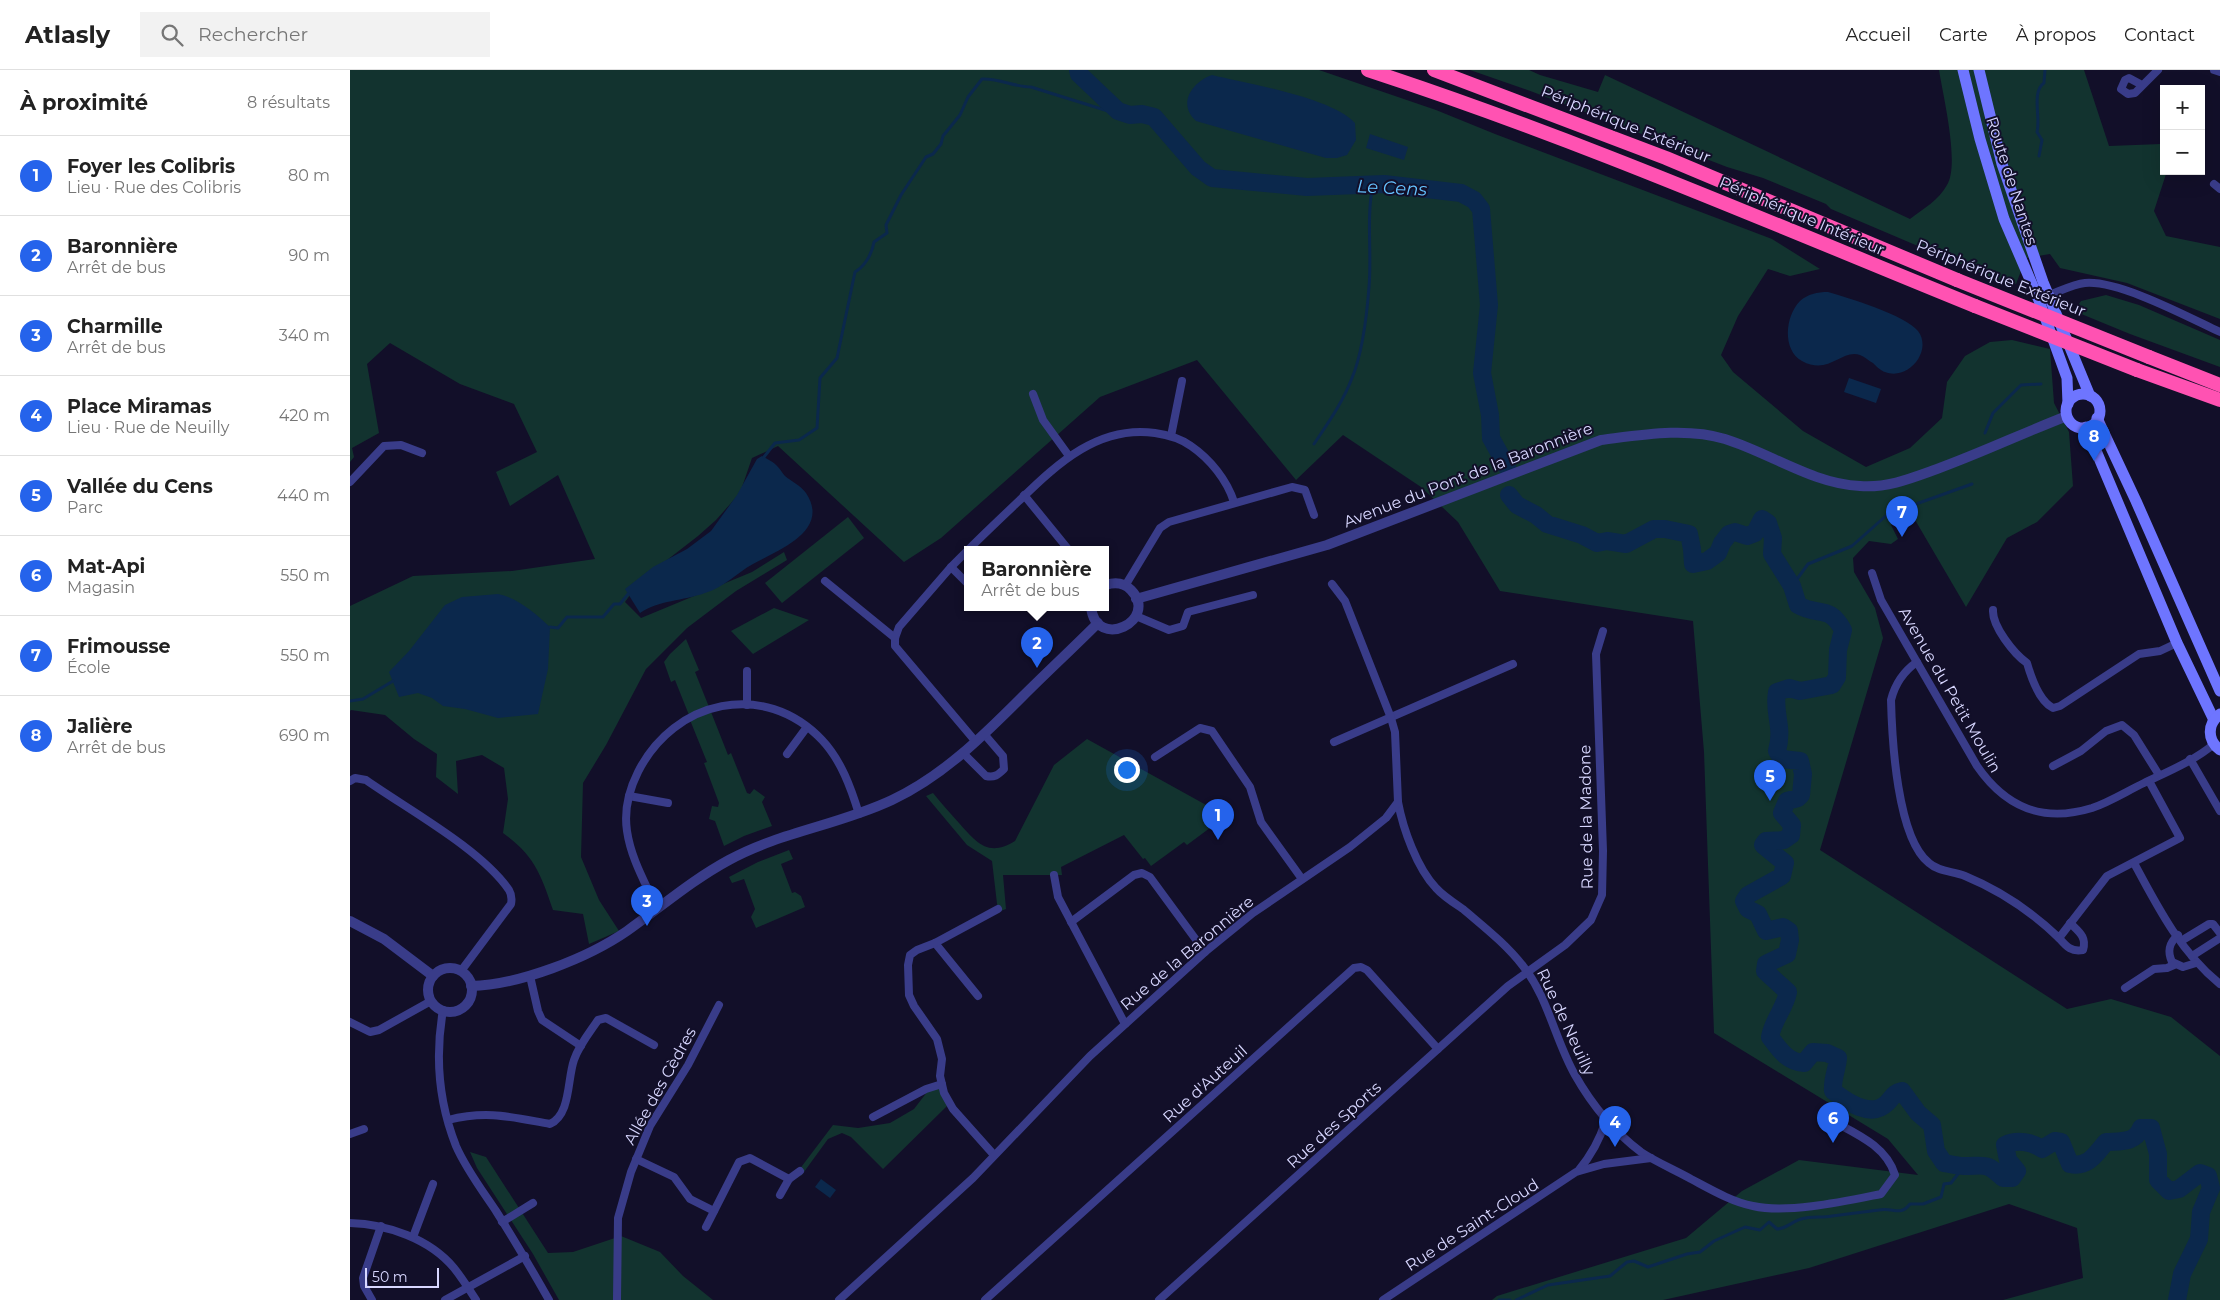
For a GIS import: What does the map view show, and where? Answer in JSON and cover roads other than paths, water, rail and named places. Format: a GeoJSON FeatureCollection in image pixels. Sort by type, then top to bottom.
{"type":"FeatureCollection","features":[{"type":"Feature","properties":{"kind":"highway","name":"Périphérique Intérieur"},"geometry":{"type":"LineString","coordinates":[[1368,70],[1503,116],[1648,171],[1975,306],[2137,370],[2220,400]]}},
{"type":"Feature","properties":{"kind":"highway","name":"Périphérique Extérieur"},"geometry":{"type":"LineString","coordinates":[[1434,70],[1657,155],[1957,280],[2220,386]]}},
{"type":"Feature","properties":{"kind":"main road","name":"Route de Nantes"},"geometry":{"type":"LineString","coordinates":[[1964,70],[1980,139],[2002,211],[2090,396]]}},
{"type":"Feature","properties":{"kind":"main road","name":"Route de Nantes"},"geometry":{"type":"LineString","coordinates":[[1979,70],[2002,164],[2067,378],[2068,404]]}},
{"type":"Feature","properties":{"kind":"main road"},"geometry":{"type":"LineString","coordinates":[[2098,418],[2086,427],[2073,424],[2067,416],[2068,404],[2078,395],[2090,396],[2098,406],[2098,418],[2220,692]]}},
{"type":"Feature","properties":{"kind":"main road"},"geometry":{"type":"LineString","coordinates":[[2086,427],[2204,703],[2217,717],[2210,734],[2217,747]]}},
{"type":"Feature","properties":{"kind":"street"},"geometry":{"type":"LineString","coordinates":[[2142,85],[2158,70]]}},
{"type":"Feature","properties":{"kind":"street"},"geometry":{"type":"LineString","coordinates":[[2214,70],[2220,72]]}},
{"type":"Feature","properties":{"kind":"street"},"geometry":{"type":"LineString","coordinates":[[2043,297],[2082,283],[2091,283],[2121,290],[2158,303],[2220,332]]}},
{"type":"Feature","properties":{"kind":"street"},"geometry":{"type":"LineString","coordinates":[[1171,436],[1182,381]]}},
{"type":"Feature","properties":{"kind":"street"},"geometry":{"type":"LineString","coordinates":[[1033,394],[1043,420],[1069,456]]}},
{"type":"Feature","properties":{"kind":"street","name":"Avenue du Pont de la Baronnière"},"geometry":{"type":"LineString","coordinates":[[1136,599],[1326,545],[1601,440],[1638,435],[1698,434],[1724,439],[1819,477],[1860,486],[1880,486],[1901,482],[1971,456],[2067,416]]}},
{"type":"Feature","properties":{"kind":"street"},"geometry":{"type":"LineString","coordinates":[[971,546],[1052,468],[1085,446],[1119,434],[1141,431],[1184,440],[1208,461],[1230,490],[1234,502]]}},
{"type":"Feature","properties":{"kind":"street"},"geometry":{"type":"LineString","coordinates":[[350,482],[384,446],[401,445],[422,453]]}},
{"type":"Feature","properties":{"kind":"street"},"geometry":{"type":"LineString","coordinates":[[1125,586],[1160,528],[1169,522],[1292,487],[1299,487],[1305,490],[1314,515]]}},
{"type":"Feature","properties":{"kind":"street"},"geometry":{"type":"LineString","coordinates":[[1024,496],[1066,546]]}},
{"type":"Feature","properties":{"kind":"street"},"geometry":{"type":"LineString","coordinates":[[964,553],[899,627],[894,638],[895,646],[976,742]]}},
{"type":"Feature","properties":{"kind":"street"},"geometry":{"type":"LineString","coordinates":[[951,567],[964,580]]}},
{"type":"Feature","properties":{"kind":"street","name":"Avenue du Petit Moulin"},"geometry":{"type":"LineString","coordinates":[[1872,572],[1881,600],[1989,784],[2006,798],[2025,808],[2042,814],[2064,814],[2094,808],[2217,747]]}},
{"type":"Feature","properties":{"kind":"street"},"geometry":{"type":"LineString","coordinates":[[824,581],[894,638]]}},
{"type":"Feature","properties":{"kind":"street"},"geometry":{"type":"LineString","coordinates":[[1092,611],[1098,623],[1108,629],[1120,629],[1130,624],[1136,616],[1138,608],[1131,590],[1116,583],[1109,584]]}},
{"type":"Feature","properties":{"kind":"street"},"geometry":{"type":"LineString","coordinates":[[1332,584],[1345,601],[1391,718],[1395,732],[1398,802]]}},
{"type":"Feature","properties":{"kind":"street"},"geometry":{"type":"LineString","coordinates":[[1136,616],[1169,630],[1183,626],[1188,612],[1252,595]]}},
{"type":"Feature","properties":{"kind":"street"},"geometry":{"type":"LineString","coordinates":[[1993,610],[1995,622],[2016,655],[2027,663],[2030,676],[2046,705],[2053,708],[2060,706],[2139,654],[2160,651],[2178,643]]}},
{"type":"Feature","properties":{"kind":"street"},"geometry":{"type":"LineString","coordinates":[[471,986],[530,976],[574,960],[625,932],[682,890],[730,859],[770,841],[859,814],[894,799],[964,754],[1098,623]]}},
{"type":"Feature","properties":{"kind":"street","name":"Rue de la Madone"},"geometry":{"type":"LineString","coordinates":[[1527,971],[1565,945],[1590,920],[1602,896],[1603,851],[1596,654],[1603,631]]}},
{"type":"Feature","properties":{"kind":"street"},"geometry":{"type":"LineString","coordinates":[[1917,662],[1907,669],[1893,690],[1891,700],[1900,798],[1915,846],[1929,863],[1942,871],[1963,875],[1989,888],[2038,918],[2069,949],[2075,951],[2082,950],[2085,943],[2083,936],[2070,923]]}},
{"type":"Feature","properties":{"kind":"street"},"geometry":{"type":"LineString","coordinates":[[1334,742],[1513,664]]}},
{"type":"Feature","properties":{"kind":"street"},"geometry":{"type":"LineString","coordinates":[[746,705],[747,671]]}},
{"type":"Feature","properties":{"kind":"street"},"geometry":{"type":"LineString","coordinates":[[657,909],[632,851],[627,831],[629,796],[646,756],[672,728],[700,712],[712,708],[746,705],[778,711],[807,727],[821,739],[838,762],[859,814]]}},
{"type":"Feature","properties":{"kind":"street"},"geometry":{"type":"LineString","coordinates":[[2053,766],[2080,751],[2106,731],[2122,724],[2134,735],[2159,776]]}},
{"type":"Feature","properties":{"kind":"street"},"geometry":{"type":"LineString","coordinates":[[787,754],[807,727]]}},
{"type":"Feature","properties":{"kind":"street"},"geometry":{"type":"LineString","coordinates":[[1156,757],[1200,728],[1212,731],[1250,787],[1261,822],[1302,879]]}},
{"type":"Feature","properties":{"kind":"street"},"geometry":{"type":"LineString","coordinates":[[964,754],[986,776],[999,774],[1004,769],[1004,756],[985,735]]}},
{"type":"Feature","properties":{"kind":"street"},"geometry":{"type":"LineString","coordinates":[[2190,759],[2220,811]]}},
{"type":"Feature","properties":{"kind":"street"},"geometry":{"type":"LineString","coordinates":[[350,781],[355,778],[366,780],[451,838],[482,861],[509,890],[512,896],[511,904],[462,972]]}},
{"type":"Feature","properties":{"kind":"street"},"geometry":{"type":"LineString","coordinates":[[2060,938],[2107,876],[2180,838],[2149,781]]}},
{"type":"Feature","properties":{"kind":"street"},"geometry":{"type":"LineString","coordinates":[[629,796],[668,803]]}},
{"type":"Feature","properties":{"kind":"street","name":"Rue de Neuilly"},"geometry":{"type":"LineString","coordinates":[[1398,802],[1401,820],[1423,870],[1436,888],[1512,952],[1537,987],[1574,1073],[1596,1108],[1618,1133],[1651,1158],[1710,1189],[1753,1206],[1781,1208],[1847,1201],[1881,1194],[1895,1175],[1891,1162],[1876,1146],[1829,1119]]}},
{"type":"Feature","properties":{"kind":"street","name":"Rue de la Baronnière"},"geometry":{"type":"LineString","coordinates":[[839,1300],[973,1178],[1090,1056],[1124,1024],[1205,952],[1253,913],[1350,847],[1386,818],[1398,802]]}},
{"type":"Feature","properties":{"kind":"street"},"geometry":{"type":"LineString","coordinates":[[2134,863],[2159,908],[2194,960],[2220,984]]}},
{"type":"Feature","properties":{"kind":"street"},"geometry":{"type":"LineString","coordinates":[[1070,922],[1134,875],[1142,873],[1150,877],[1205,952]]}},
{"type":"Feature","properties":{"kind":"street"},"geometry":{"type":"LineString","coordinates":[[1054,875],[1058,897],[1124,1024]]}},
{"type":"Feature","properties":{"kind":"street"},"geometry":{"type":"LineString","coordinates":[[994,1155],[953,1109],[940,1076],[942,1059],[937,1039],[908,995],[908,965],[910,955],[917,950],[935,943],[998,909]]}},
{"type":"Feature","properties":{"kind":"street"},"geometry":{"type":"LineString","coordinates":[[350,921],[384,939],[433,976]]}},
{"type":"Feature","properties":{"kind":"street"},"geometry":{"type":"LineString","coordinates":[[2174,965],[2169,952],[2170,946],[2180,938],[2209,924],[2213,924],[2220,933]]}},
{"type":"Feature","properties":{"kind":"street"},"geometry":{"type":"LineString","coordinates":[[2125,988],[2154,969],[2167,968],[2174,965],[2183,967],[2220,938]]}},
{"type":"Feature","properties":{"kind":"street"},"geometry":{"type":"LineString","coordinates":[[935,943],[978,996]]}},
{"type":"Feature","properties":{"kind":"street","name":"Rue d'Auteuil"},"geometry":{"type":"LineString","coordinates":[[985,1300],[1354,968],[1361,967],[1367,970],[1438,1049]]}},
{"type":"Feature","properties":{"kind":"street"},"geometry":{"type":"LineString","coordinates":[[446,968],[462,972],[467,977],[471,986],[470,997],[464,1006],[454,1011],[443,1010],[431,1001],[428,986],[433,976],[446,968]]}},
{"type":"Feature","properties":{"kind":"street","name":"Rue des Sports"},"geometry":{"type":"LineString","coordinates":[[1159,1300],[1527,971]]}},
{"type":"Feature","properties":{"kind":"street"},"geometry":{"type":"LineString","coordinates":[[530,976],[542,1020],[581,1046]]}},
{"type":"Feature","properties":{"kind":"street"},"geometry":{"type":"LineString","coordinates":[[350,1022],[370,1032],[379,1030],[431,1001]]}},
{"type":"Feature","properties":{"kind":"street","name":"Allée des Cèdres"},"geometry":{"type":"LineString","coordinates":[[617,1300],[618,1218],[636,1159],[650,1126],[688,1065],[719,1005]]}},
{"type":"Feature","properties":{"kind":"street"},"geometry":{"type":"LineString","coordinates":[[443,1010],[439,1053],[440,1086],[448,1120],[460,1153],[525,1256],[549,1300]]}},
{"type":"Feature","properties":{"kind":"street"},"geometry":{"type":"LineString","coordinates":[[448,1120],[471,1115],[493,1114],[550,1124],[558,1120],[563,1111],[574,1060],[598,1020],[606,1018],[654,1045]]}},
{"type":"Feature","properties":{"kind":"street"},"geometry":{"type":"LineString","coordinates":[[873,1117],[926,1089],[942,1084]]}},
{"type":"Feature","properties":{"kind":"street","name":"Rue de Saint-Cloud"},"geometry":{"type":"LineString","coordinates":[[1383,1300],[1576,1172],[1587,1160],[1601,1135],[1606,1120]]}},
{"type":"Feature","properties":{"kind":"street"},"geometry":{"type":"LineString","coordinates":[[350,1134],[364,1130]]}},
{"type":"Feature","properties":{"kind":"street"},"geometry":{"type":"LineString","coordinates":[[706,1227],[740,1162],[750,1158],[789,1179]]}},
{"type":"Feature","properties":{"kind":"street","name":"Rue de Saint-Cloud"},"geometry":{"type":"LineString","coordinates":[[1576,1172],[1604,1164],[1651,1158]]}},
{"type":"Feature","properties":{"kind":"street"},"geometry":{"type":"LineString","coordinates":[[636,1159],[674,1177],[690,1199],[714,1211]]}},
{"type":"Feature","properties":{"kind":"street"},"geometry":{"type":"LineString","coordinates":[[780,1195],[789,1179],[800,1171]]}},
{"type":"Feature","properties":{"kind":"street"},"geometry":{"type":"LineString","coordinates":[[414,1238],[433,1184]]}},
{"type":"Feature","properties":{"kind":"street"},"geometry":{"type":"LineString","coordinates":[[502,1222],[533,1203]]}},
{"type":"Feature","properties":{"kind":"street"},"geometry":{"type":"LineString","coordinates":[[350,1222],[381,1226],[414,1238],[435,1251],[453,1267],[476,1300]]}},
{"type":"Feature","properties":{"kind":"street"},"geometry":{"type":"LineString","coordinates":[[372,1300],[364,1286],[364,1278],[381,1226]]}},
{"type":"Feature","properties":{"kind":"street"},"geometry":{"type":"LineString","coordinates":[[445,1300],[525,1256]]}},
{"type":"Feature","properties":{"kind":"water"},"geometry":{"type":"Polygon","coordinates":[[[1212,75],[1267,87],[1328,106],[1355,123],[1356,140],[1347,155],[1337,158],[1326,158],[1196,121],[1188,108],[1189,94],[1198,83],[1212,75]]]}},
{"type":"Feature","properties":{"kind":"water"},"geometry":{"type":"Polygon","coordinates":[[[1370,134],[1408,147],[1404,160],[1366,148],[1370,134]]]}},
{"type":"Feature","properties":{"kind":"water"},"geometry":{"type":"Polygon","coordinates":[[[1828,292],[1889,313],[1911,325],[1918,331],[1922,339],[1920,355],[1916,362],[1910,368],[1894,374],[1882,371],[1860,355],[1853,354],[1820,366],[1802,361],[1791,349],[1789,341],[1788,332],[1791,315],[1800,301],[1809,295],[1828,292]]]}},
{"type":"Feature","properties":{"kind":"water"},"geometry":{"type":"Polygon","coordinates":[[[1849,378],[1881,389],[1876,403],[1844,392],[1849,378]]]}},
{"type":"Feature","properties":{"kind":"water"},"geometry":{"type":"Polygon","coordinates":[[[762,456],[775,464],[785,476],[806,493],[812,506],[812,518],[807,528],[798,538],[724,584],[697,596],[663,603],[640,613],[625,589],[653,567],[687,549],[711,531],[737,495],[757,459],[762,456]]]}},
{"type":"Feature","properties":{"kind":"water"},"geometry":{"type":"Polygon","coordinates":[[[498,594],[512,599],[532,611],[550,627],[548,669],[538,714],[498,718],[465,709],[443,706],[432,698],[418,693],[399,697],[389,672],[409,651],[445,605],[462,597],[498,594]]]}},
{"type":"Feature","properties":{"kind":"water"},"geometry":{"type":"Polygon","coordinates":[[[821,1179],[836,1190],[830,1198],[815,1187],[821,1179]]]}},
{"type":"Feature","properties":{"kind":"waterway","name":"Le Cens"},"geometry":{"type":"LineString","coordinates":[[1078,70],[1079,74],[1118,111],[1130,115],[1142,114],[1154,117],[1198,168],[1212,178],[1307,187],[1384,184],[1461,193],[1474,200],[1481,209],[1489,305],[1482,373],[1490,415],[1491,438],[1507,467]]}},
{"type":"Feature","properties":{"kind":"waterway"},"geometry":{"type":"LineString","coordinates":[[2039,156],[2042,140],[2037,132],[2037,99],[2040,87],[2044,83],[2045,70]]}},
{"type":"Feature","properties":{"kind":"waterway"},"geometry":{"type":"LineString","coordinates":[[764,457],[775,443],[799,440],[817,428],[820,378],[837,358],[855,272],[868,259],[874,242],[887,233],[886,225],[901,195],[926,157],[933,154],[941,144],[943,136],[960,115],[968,97],[982,79],[1031,87],[1108,111],[1118,111]]}},
{"type":"Feature","properties":{"kind":"waterway"},"geometry":{"type":"LineString","coordinates":[[1314,444],[1344,395],[1359,357],[1369,287],[1369,223],[1373,184]]}},
{"type":"Feature","properties":{"kind":"waterway"},"geometry":{"type":"LineString","coordinates":[[1985,433],[1993,413],[2021,385],[2041,384]]}},
{"type":"Feature","properties":{"kind":"waterway"},"geometry":{"type":"LineString","coordinates":[[1792,586],[1808,564],[1852,546],[1888,514],[1972,484]]}},
{"type":"Feature","properties":{"kind":"waterway","name":"Le Cens"},"geometry":{"type":"LineString","coordinates":[[1509,495],[1517,505],[1536,515],[1547,524],[1582,535],[1597,543],[1607,541],[1626,544],[1654,529],[1665,529],[1689,534],[1693,564],[1707,561],[1718,553],[1722,543],[1729,534],[1735,532],[1747,536],[1755,533],[1762,519],[1768,523],[1773,538],[1772,554],[1792,586],[1798,605],[1828,614],[1838,622],[1843,630],[1838,650],[1837,677],[1832,685],[1800,691],[1789,688],[1777,692],[1776,707],[1779,727],[1777,751],[1782,759],[1800,761],[1803,774],[1801,795],[1798,798],[1787,801],[1782,813],[1792,825],[1791,835],[1784,840],[1766,841],[1763,845],[1785,863],[1782,876],[1748,895],[1744,901],[1748,909],[1758,914],[1766,931],[1783,927],[1789,931],[1790,940],[1787,954],[1766,964],[1765,971],[1788,992],[1770,1037],[1784,1054],[1798,1062],[1804,1063],[1813,1052],[1827,1053],[1838,1058],[1833,1091],[1859,1107],[1867,1109],[1881,1108],[1895,1094],[1902,1091],[1918,1113],[1932,1125],[1936,1151],[1944,1163],[1989,1167],[2003,1178],[2012,1178],[2017,1171],[2008,1160],[2005,1145],[2010,1143],[2024,1142],[2042,1149],[2055,1141],[2061,1142],[2070,1164],[2076,1165],[2091,1159],[2106,1142],[2132,1139],[2141,1128],[2151,1128],[2158,1154],[2158,1180],[2169,1191],[2179,1189],[2200,1173],[2208,1176],[2211,1188],[2201,1212],[2199,1239],[2182,1274],[2177,1300]]}},
{"type":"Feature","properties":{"kind":"waterway"},"geometry":{"type":"LineString","coordinates":[[550,627],[558,628],[567,617],[603,617],[614,604],[620,604],[628,594]]}},
{"type":"Feature","properties":{"kind":"waterway"},"geometry":{"type":"LineString","coordinates":[[350,701],[363,699],[393,681]]}},
{"type":"Feature","properties":{"kind":"waterway"},"geometry":{"type":"LineString","coordinates":[[1516,1300],[1548,1285],[1610,1276],[1627,1262],[1634,1261],[1648,1267],[1687,1254],[1700,1252],[1714,1241],[1745,1227],[1760,1230],[1769,1222],[1777,1229],[1780,1229],[1805,1218],[1828,1217],[1884,1209],[1903,1210],[1910,1204],[1923,1204],[1941,1197],[1944,1184],[1951,1183],[1964,1166]]}},
{"type":"Feature","properties":{"kind":"waterway"},"geometry":{"type":"LineString","coordinates":[[1499,1300],[1510,1300]]}},
{"type":"Feature","properties":{"kind":"place","name":"Jalière"},"geometry":{"type":"Point","coordinates":[2094,461]}},
{"type":"Feature","properties":{"kind":"place","name":"Frimousse"},"geometry":{"type":"Point","coordinates":[1902,537]}},
{"type":"Feature","properties":{"kind":"place","name":"Baronnière"},"geometry":{"type":"Point","coordinates":[1037,668]}},
{"type":"Feature","properties":{"kind":"place","name":"Vallée du Cens"},"geometry":{"type":"Point","coordinates":[1770,801]}},
{"type":"Feature","properties":{"kind":"place","name":"Foyer les Colibris"},"geometry":{"type":"Point","coordinates":[1218,840]}},
{"type":"Feature","properties":{"kind":"place","name":"Charmille"},"geometry":{"type":"Point","coordinates":[647,926]}},
{"type":"Feature","properties":{"kind":"place","name":"Mat-Api"},"geometry":{"type":"Point","coordinates":[1833,1143]}},
{"type":"Feature","properties":{"kind":"place","name":"Place Miramas"},"geometry":{"type":"Point","coordinates":[1615,1147]}}]}
